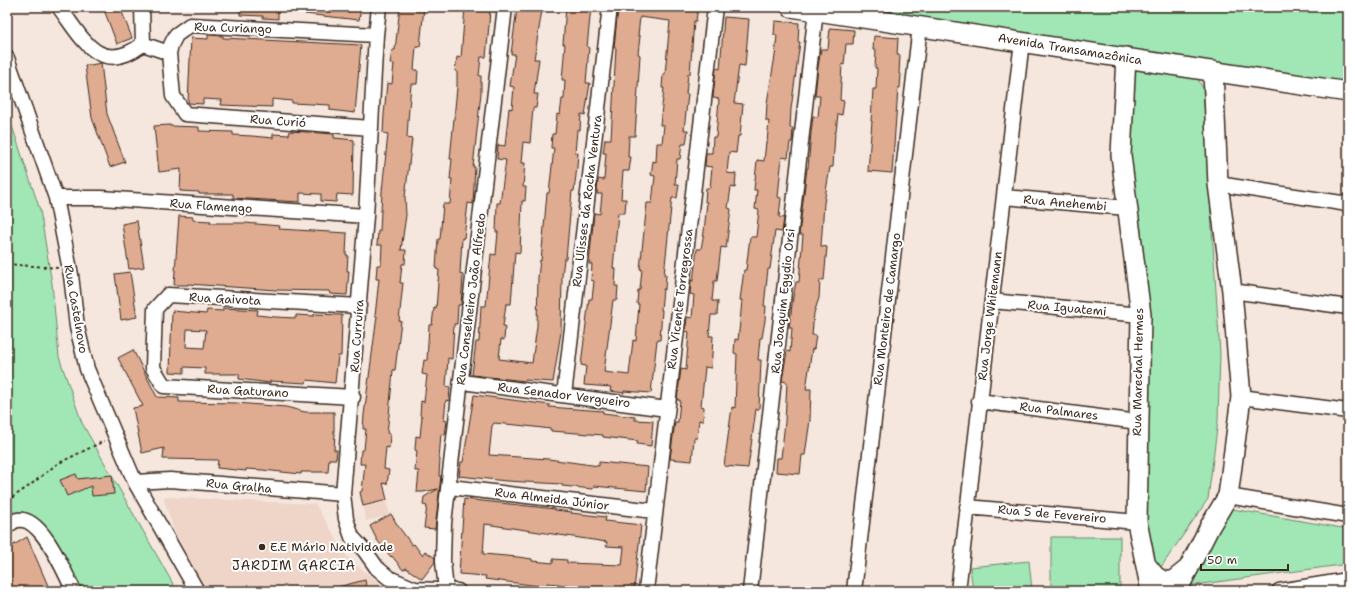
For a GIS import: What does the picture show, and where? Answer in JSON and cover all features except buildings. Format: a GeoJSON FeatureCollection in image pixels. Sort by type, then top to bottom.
{"type":"FeatureCollection","features":[{"type":"Feature","properties":{"kind":"street"},"geometry":{"type":"LineString","coordinates":[[59,7],[86,44],[98,54],[118,56],[133,52],[143,44]]}},
{"type":"Feature","properties":{"kind":"street"},"geometry":{"type":"LineString","coordinates":[[142,7],[143,44]]}},
{"type":"Feature","properties":{"kind":"street","name":"Rua Curruíra"},"geometry":{"type":"LineString","coordinates":[[379,7],[353,397],[344,494],[346,519],[352,538],[365,551],[377,568],[390,578],[416,589],[450,591]]}},
{"type":"Feature","properties":{"kind":"street","name":"Rua Conselheiro João Alfredo"},"geometry":{"type":"LineString","coordinates":[[450,591],[443,561],[444,523],[450,487],[505,7]]}},
{"type":"Feature","properties":{"kind":"street","name":"Rua Ulisses da Rocha Ventura"},"geometry":{"type":"LineString","coordinates":[[564,394],[610,7]]}},
{"type":"Feature","properties":{"kind":"street","name":"Rua Vicente Torregrossa"},"geometry":{"type":"LineString","coordinates":[[646,591],[654,511],[715,7]]}},
{"type":"Feature","properties":{"kind":"street","name":"Avenida Transamazônica"},"geometry":{"type":"LineString","coordinates":[[791,7],[1022,41],[1348,92]]}},
{"type":"Feature","properties":{"kind":"street","name":"Rua Joaquim Egydio Orsi"},"geometry":{"type":"LineString","coordinates":[[750,591],[816,10]]}},
{"type":"Feature","properties":{"kind":"street","name":"Rua Curiango"},"geometry":{"type":"LineString","coordinates":[[185,114],[173,96],[169,53],[176,35],[190,25],[376,36]]}},
{"type":"Feature","properties":{"kind":"street","name":"Rua Monteiro de Camargo"},"geometry":{"type":"LineString","coordinates":[[854,591],[920,26]]}},
{"type":"Feature","properties":{"kind":"street","name":"Rua Jorge Whitemann"},"geometry":{"type":"LineString","coordinates":[[958,591],[1022,41]]}},
{"type":"Feature","properties":{"kind":"street"},"geometry":{"type":"LineString","coordinates":[[143,44],[169,53]]}},
{"type":"Feature","properties":{"kind":"street","name":"Rua Marechal Hermes"},"geometry":{"type":"LineString","coordinates":[[1126,57],[1121,155],[1141,315],[1137,522],[1151,591]]}},
{"type":"Feature","properties":{"kind":"street","name":"Rua Castelnovo"},"geometry":{"type":"LineString","coordinates":[[7,58],[56,198],[70,269],[77,327],[87,369],[135,482],[197,591]]}},
{"type":"Feature","properties":{"kind":"street"},"geometry":{"type":"LineString","coordinates":[[1177,591],[1210,526],[1228,496],[1241,397],[1232,291],[1218,184],[1213,71]]}},
{"type":"Feature","properties":{"kind":"street","name":"Rua Curió"},"geometry":{"type":"LineString","coordinates":[[185,114],[371,128]]}},
{"type":"Feature","properties":{"kind":"street"},"geometry":{"type":"LineString","coordinates":[[1218,184],[1348,204]]}},
{"type":"Feature","properties":{"kind":"street","name":"Rua Anehembi"},"geometry":{"type":"LineString","coordinates":[[1004,197],[1127,208]]}},
{"type":"Feature","properties":{"kind":"street","name":"Rua Flamengo"},"geometry":{"type":"LineString","coordinates":[[56,198],[101,198],[366,216]]}},
{"type":"Feature","properties":{"kind":"street"},"geometry":{"type":"LineString","coordinates":[[1232,291],[1348,307]]}},
{"type":"Feature","properties":{"kind":"street","name":"Rua Gaivota"},"geometry":{"type":"LineString","coordinates":[[153,368],[155,309],[168,296],[359,306]]}},
{"type":"Feature","properties":{"kind":"street","name":"Rua Iguatemi"},"geometry":{"type":"LineString","coordinates":[[992,301],[1141,315]]}},
{"type":"Feature","properties":{"kind":"street","name":"Rua Gaturano"},"geometry":{"type":"LineString","coordinates":[[153,368],[164,386],[353,397]]}},
{"type":"Feature","properties":{"kind":"street","name":"Rua Senador Vergueiro"},"geometry":{"type":"LineString","coordinates":[[462,382],[564,394],[667,409]]}},
{"type":"Feature","properties":{"kind":"street"},"geometry":{"type":"LineString","coordinates":[[1241,397],[1348,411]]}},
{"type":"Feature","properties":{"kind":"street","name":"Rua Palmares"},"geometry":{"type":"LineString","coordinates":[[979,401],[1138,422]]}},
{"type":"Feature","properties":{"kind":"street","name":"Rua Gralha"},"geometry":{"type":"LineString","coordinates":[[135,482],[170,480],[344,494]]}},
{"type":"Feature","properties":{"kind":"street","name":"Rua Almeida Júnior"},"geometry":{"type":"LineString","coordinates":[[450,487],[654,511]]}},
{"type":"Feature","properties":{"kind":"street"},"geometry":{"type":"LineString","coordinates":[[1228,496],[1348,516]]}},
{"type":"Feature","properties":{"kind":"street","name":"Rua 5 de Fevereiro"},"geometry":{"type":"LineString","coordinates":[[967,507],[1137,522]]}},
{"type":"Feature","properties":{"kind":"street"},"geometry":{"type":"LineString","coordinates":[[7,526],[18,520],[31,522],[45,536],[74,591]]}},
{"type":"Feature","properties":{"kind":"street"},"geometry":{"type":"LineString","coordinates":[[1147,566],[1155,576],[1164,582],[1174,580],[1190,566]]}},
{"type":"Feature","properties":{"kind":"street"},"geometry":{"type":"LineString","coordinates":[[1279,591],[1348,580]]}},
{"type":"Feature","properties":{"kind":"path"},"geometry":{"type":"LineString","coordinates":[[7,264],[70,269]]}},
{"type":"Feature","properties":{"kind":"path"},"geometry":{"type":"LineString","coordinates":[[7,501],[57,464],[115,436]]}},
{"type":"Feature","properties":{"kind":"shaded area"},"geometry":{"type":"Polygon","coordinates":[[[335,131],[354,133],[354,140],[334,138],[335,131]]]}},
{"type":"Feature","properties":{"kind":"shaded area","name":"E.E Mário Natividade"},"geometry":{"type":"Polygon","coordinates":[[[163,497],[315,504],[350,561],[392,591],[206,591],[175,533],[163,497]]]}},
{"type":"Feature","properties":{"kind":"shaded area"},"geometry":{"type":"Polygon","coordinates":[[[386,502],[390,515],[366,521],[363,507],[386,502]]]}},
{"type":"Feature","properties":{"kind":"green space"},"geometry":{"type":"Polygon","coordinates":[[[834,7],[1348,7],[1348,86],[834,7]]]}},
{"type":"Feature","properties":{"kind":"green space"},"geometry":{"type":"Polygon","coordinates":[[[1139,65],[1196,76],[1203,88],[1220,354],[1218,420],[1208,499],[1159,570],[1144,544],[1145,433],[1143,248],[1124,150],[1131,72],[1139,65]]]}},
{"type":"Feature","properties":{"kind":"green space"},"geometry":{"type":"Polygon","coordinates":[[[7,111],[40,210],[52,284],[59,357],[82,423],[177,591],[77,591],[38,521],[23,512],[11,512],[7,514],[7,111]]]}},
{"type":"Feature","properties":{"kind":"green space"},"geometry":{"type":"Polygon","coordinates":[[[1232,509],[1348,529],[1348,564],[1180,587],[1220,518],[1232,509]]]}},
{"type":"Feature","properties":{"kind":"green space"},"geometry":{"type":"Polygon","coordinates":[[[1051,537],[1120,537],[1120,591],[1051,591],[1051,537]]]}},
{"type":"Feature","properties":{"kind":"green space"},"geometry":{"type":"Polygon","coordinates":[[[1029,561],[1032,590],[973,591],[970,567],[1029,561]]]}},
{"type":"Feature","properties":{"kind":"place","name":"E.E Mário Natividade"},"geometry":{"type":"Point","coordinates":[262,547]}},
{"type":"Feature","properties":{"kind":"district","name":"JARDIM GARCIA"},"geometry":{"type":"Point","coordinates":[294,565]}}]}
